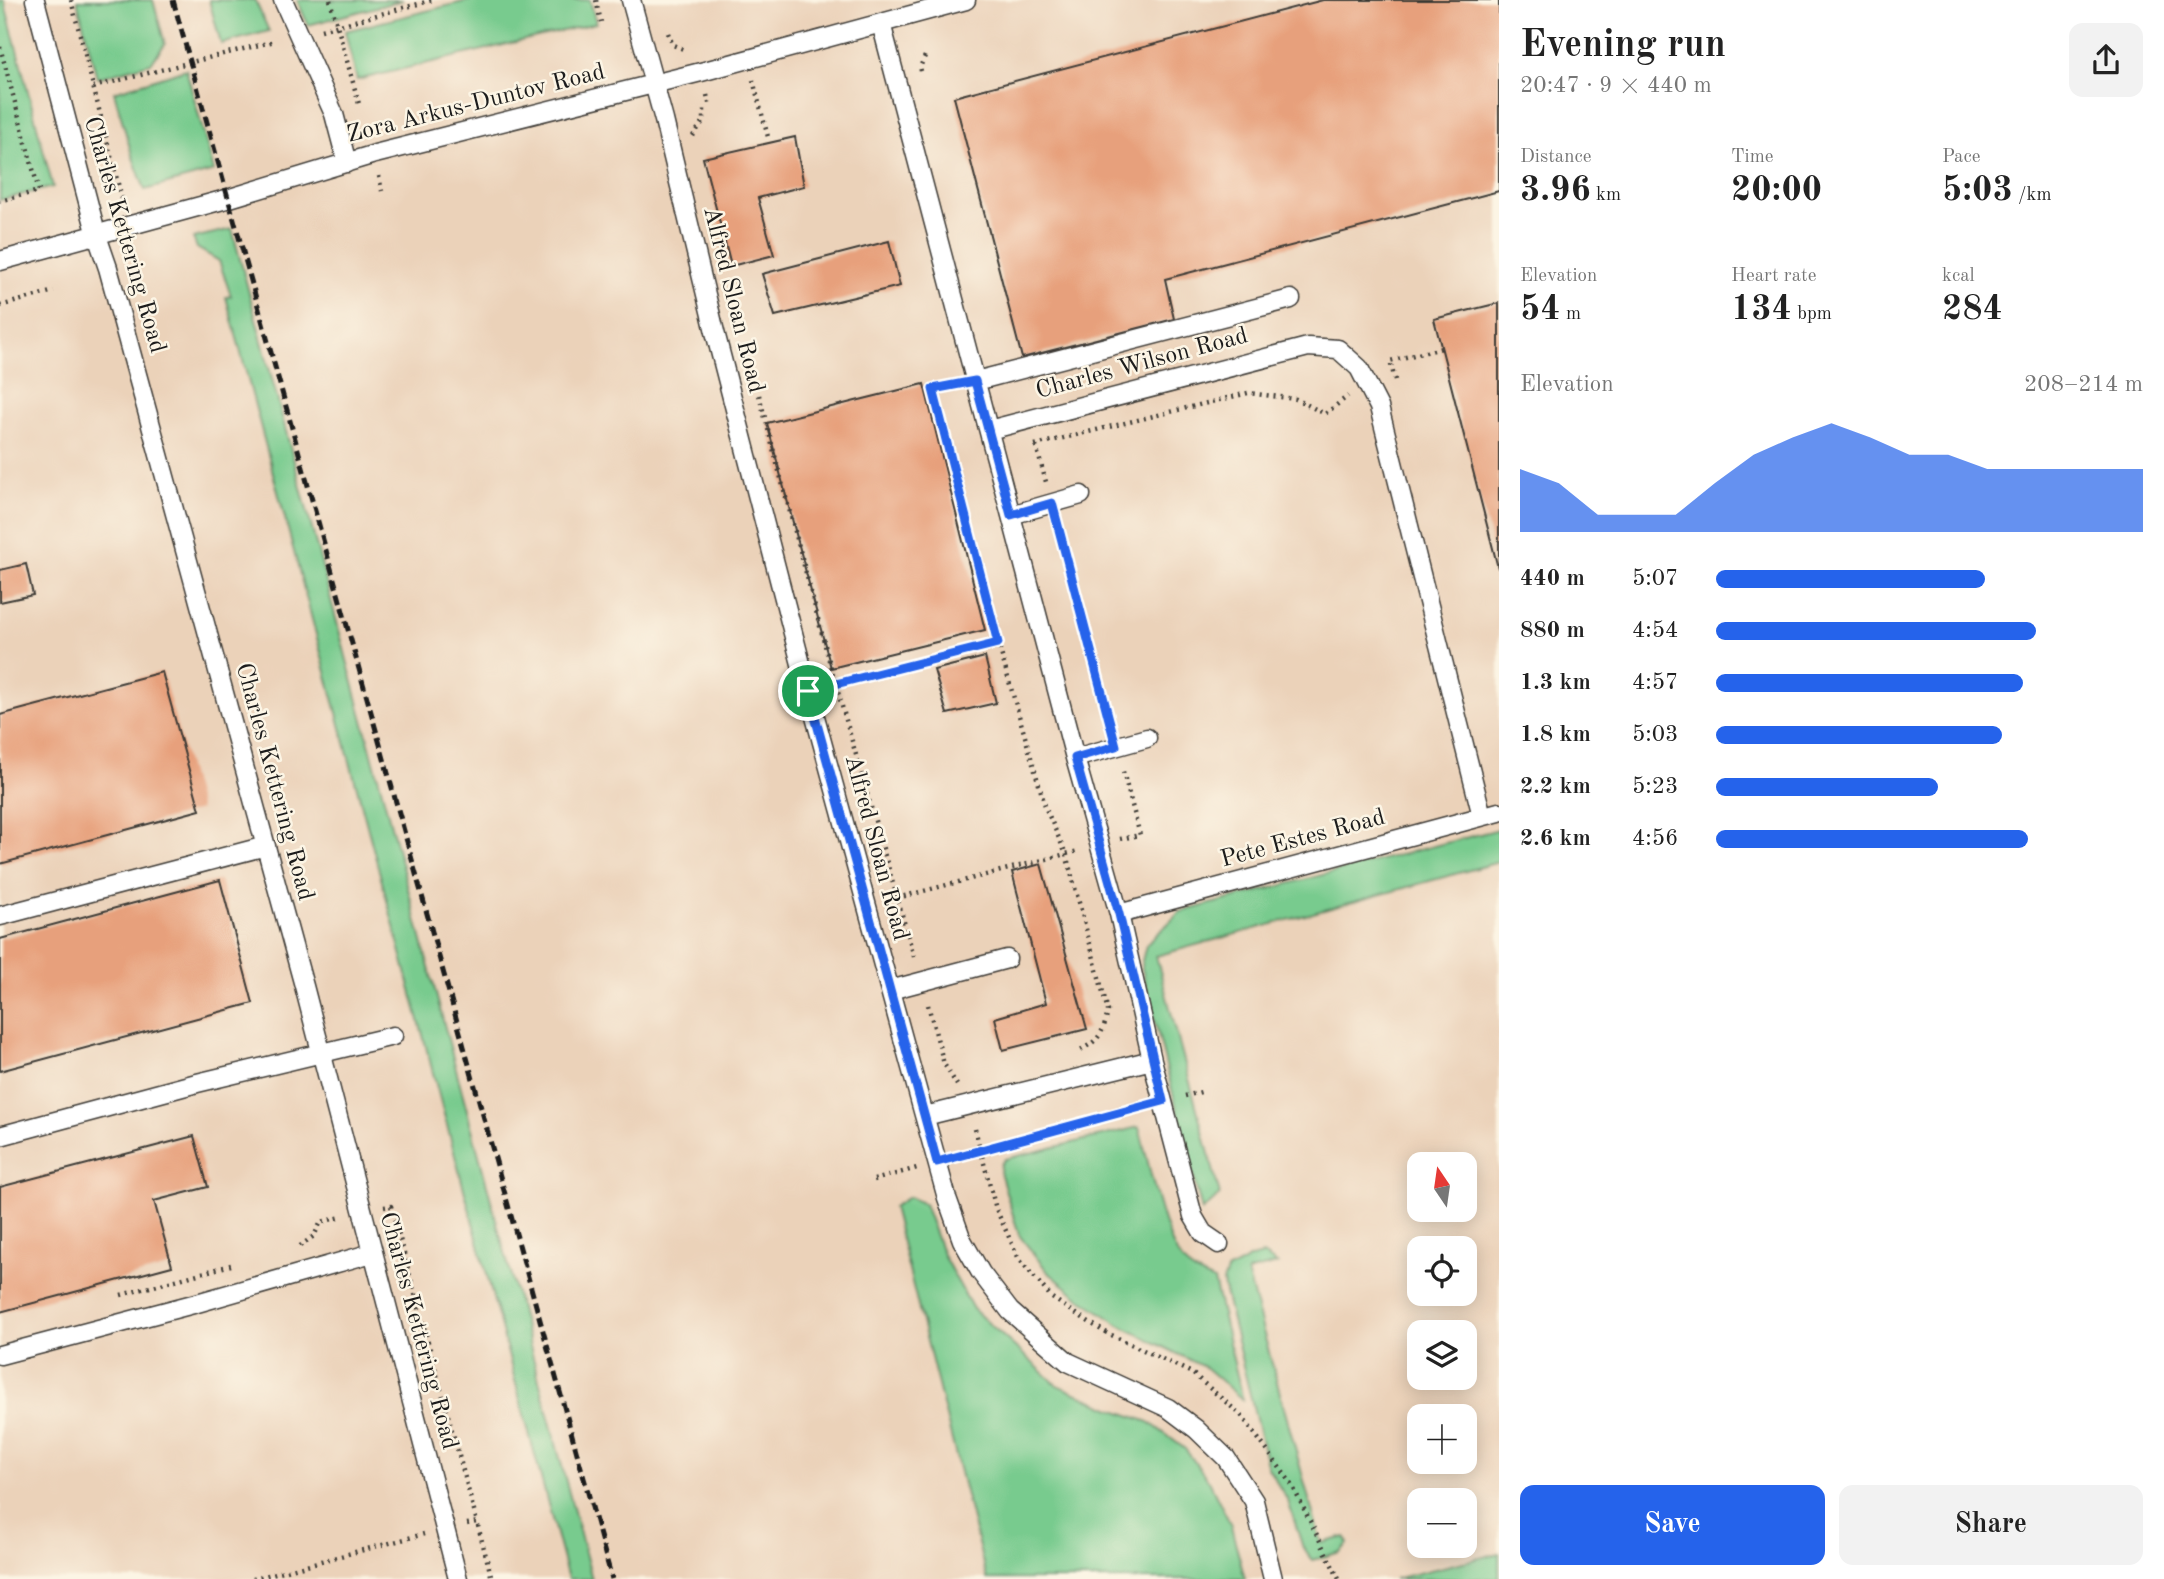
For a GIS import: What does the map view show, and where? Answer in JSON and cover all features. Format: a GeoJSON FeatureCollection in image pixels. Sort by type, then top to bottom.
{"type":"FeatureCollection","features":[{"type":"Feature","properties":{"kind":"lane","name":"Charles Kettering Road"},"geometry":{"type":"LineString","coordinates":[[34,0],[266,846],[458,1579]]}},
{"type":"Feature","properties":{"kind":"lane"},"geometry":{"type":"LineString","coordinates":[[283,0],[334,114],[347,163]]}},
{"type":"Feature","properties":{"kind":"lane","name":"Alfred Sloan Road"},"geometry":{"type":"LineString","coordinates":[[631,0],[664,120],[712,319],[808,691],[937,1162],[962,1240],[981,1273],[1010,1311],[1068,1362],[1168,1408],[1196,1429],[1226,1458],[1254,1501],[1273,1579]]}},
{"type":"Feature","properties":{"kind":"lane","name":"Zora Arkus-Duntov Road"},"geometry":{"type":"LineString","coordinates":[[0,261],[129,227],[375,154],[653,84],[966,0]]}},
{"type":"Feature","properties":{"kind":"lane"},"geometry":{"type":"LineString","coordinates":[[881,23],[1075,758],[1119,914],[1152,1060],[1194,1216],[1203,1233],[1219,1244]]}},
{"type":"Feature","properties":{"kind":"lane"},"geometry":{"type":"LineString","coordinates":[[975,381],[1291,299]]}},
{"type":"Feature","properties":{"kind":"lane","name":"Charles Wilson Road"},"geometry":{"type":"LineString","coordinates":[[989,429],[1308,347],[1338,349],[1359,368],[1379,407],[1491,814]]}},
{"type":"Feature","properties":{"kind":"lane"},"geometry":{"type":"LineString","coordinates":[[1011,515],[1081,495]]}},
{"type":"Feature","properties":{"kind":"lane"},"geometry":{"type":"LineString","coordinates":[[1075,758],[1147,738]]}},
{"type":"Feature","properties":{"kind":"lane","name":"Pete Estes Road"},"geometry":{"type":"LineString","coordinates":[[1119,914],[1491,814]]}},
{"type":"Feature","properties":{"kind":"lane"},"geometry":{"type":"LineString","coordinates":[[0,916],[266,846]]}},
{"type":"Feature","properties":{"kind":"lane"},"geometry":{"type":"LineString","coordinates":[[890,990],[1007,959]]}},
{"type":"Feature","properties":{"kind":"lane"},"geometry":{"type":"LineString","coordinates":[[0,1136],[197,1083],[393,1036]]}},
{"type":"Feature","properties":{"kind":"lane"},"geometry":{"type":"LineString","coordinates":[[925,1116],[1152,1060]]}},
{"type":"Feature","properties":{"kind":"lane"},"geometry":{"type":"LineString","coordinates":[[0,1355],[209,1300],[372,1253]]}},
{"type":"Feature","properties":{"kind":"path"},"geometry":{"type":"LineString","coordinates":[[71,0],[129,227]]}},
{"type":"Feature","properties":{"kind":"path"},"geometry":{"type":"LineString","coordinates":[[330,0],[361,114]]}},
{"type":"Feature","properties":{"kind":"path"},"geometry":{"type":"LineString","coordinates":[[596,0],[601,22]]}},
{"type":"Feature","properties":{"kind":"path"},"geometry":{"type":"LineString","coordinates":[[0,47],[38,191],[0,201]]}},
{"type":"Feature","properties":{"kind":"path"},"geometry":{"type":"LineString","coordinates":[[747,59],[768,137]]}},
{"type":"Feature","properties":{"kind":"path"},"geometry":{"type":"LineString","coordinates":[[93,87],[191,63]]}},
{"type":"Feature","properties":{"kind":"path"},"geometry":{"type":"LineString","coordinates":[[694,146],[693,135],[704,120],[704,108]]}},
{"type":"Feature","properties":{"kind":"path"},"geometry":{"type":"LineString","coordinates":[[375,154],[382,191]]}},
{"type":"Feature","properties":{"kind":"path"},"geometry":{"type":"LineString","coordinates":[[0,306],[54,291]]}},
{"type":"Feature","properties":{"kind":"path"},"geometry":{"type":"LineString","coordinates":[[975,381],[933,389],[998,643],[1046,809],[1066,854]]}},
{"type":"Feature","properties":{"kind":"path"},"geometry":{"type":"LineString","coordinates":[[756,383],[836,683],[944,1063],[968,1105],[996,1209],[1019,1259],[1052,1298],[1103,1331],[1192,1373],[1241,1415],[1291,1483],[1339,1579]]}},
{"type":"Feature","properties":{"kind":"path"},"geometry":{"type":"LineString","coordinates":[[1036,446],[1140,835],[1126,838]]}},
{"type":"Feature","properties":{"kind":"path"},"geometry":{"type":"LineString","coordinates":[[808,691],[998,643]]}},
{"type":"Feature","properties":{"kind":"path"},"geometry":{"type":"LineString","coordinates":[[874,1180],[1205,1091]]}},
{"type":"Feature","properties":{"kind":"path"},"geometry":{"type":"LineString","coordinates":[[287,1250],[314,1237],[321,1222],[391,1206],[492,1579]]}},
{"type":"Feature","properties":{"kind":"path"},"geometry":{"type":"LineString","coordinates":[[119,1295],[235,1264]]}},
{"type":"Feature","properties":{"kind":"path"},"geometry":{"type":"LineString","coordinates":[[253,1579],[477,1522]]}},
{"type":"Feature","properties":{"kind":"shaded area"},"geometry":{"type":"Polygon","coordinates":[[[0,0],[1499,0],[1499,1579],[0,1579],[0,0]]]}},
{"type":"Feature","properties":{"kind":"green space"},"geometry":{"type":"Polygon","coordinates":[[[0,0],[4,0],[53,187],[0,200],[0,0]]]}},
{"type":"Feature","properties":{"kind":"green space"},"geometry":{"type":"Polygon","coordinates":[[[77,0],[153,0],[165,44],[151,63],[97,78],[77,0]]]}},
{"type":"Feature","properties":{"kind":"green space"},"geometry":{"type":"Polygon","coordinates":[[[209,0],[255,0],[269,31],[221,44],[209,0]]]}},
{"type":"Feature","properties":{"kind":"green space"},"geometry":{"type":"Polygon","coordinates":[[[297,0],[403,0],[308,25],[297,0]]]}},
{"type":"Feature","properties":{"kind":"green space"},"geometry":{"type":"Polygon","coordinates":[[[471,0],[590,0],[596,23],[357,80],[345,31],[471,0]]]}},
{"type":"Feature","properties":{"kind":"green space"},"geometry":{"type":"Polygon","coordinates":[[[186,69],[214,171],[145,190],[114,92],[186,69]]]}},
{"type":"Feature","properties":{"kind":"green space"},"geometry":{"type":"Polygon","coordinates":[[[232,229],[592,1579],[568,1579],[226,297],[231,296],[219,261],[197,248],[193,238],[232,229]]]}},
{"type":"Feature","properties":{"kind":"green space"},"geometry":{"type":"Polygon","coordinates":[[[1499,829],[1499,862],[1156,956],[1220,1195],[1202,1211],[1141,965],[1146,945],[1180,912],[1499,829]]]}},
{"type":"Feature","properties":{"kind":"green space"},"geometry":{"type":"Polygon","coordinates":[[[1139,1127],[1162,1216],[1175,1250],[1189,1268],[1214,1281],[1243,1400],[1206,1368],[1121,1326],[1081,1299],[1048,1272],[1019,1235],[1000,1172],[1005,1159],[1139,1127]]]}},
{"type":"Feature","properties":{"kind":"green space"},"geometry":{"type":"Polygon","coordinates":[[[909,1197],[924,1204],[944,1257],[973,1309],[1057,1385],[1149,1422],[1185,1449],[1209,1481],[1230,1523],[1245,1579],[987,1579],[893,1207],[909,1197]]]}},
{"type":"Feature","properties":{"kind":"green space"},"geometry":{"type":"Polygon","coordinates":[[[1263,1255],[1277,1264],[1247,1272],[1321,1543],[1346,1537],[1348,1544],[1340,1552],[1313,1560],[1303,1548],[1288,1501],[1268,1468],[1223,1282],[1227,1271],[1251,1258],[1263,1255]]]}},
{"type":"Feature","properties":{"kind":"green space"},"geometry":{"type":"Polygon","coordinates":[[[1499,1553],[1499,1579],[1394,1579],[1499,1553]]]}},
{"type":"Feature","properties":{"kind":"building"},"geometry":{"type":"Polygon","coordinates":[[[1323,0],[1499,0],[1499,191],[1165,279],[1174,319],[1022,358],[954,97],[1323,0]]]}},
{"type":"Feature","properties":{"kind":"building"},"geometry":{"type":"Polygon","coordinates":[[[795,137],[804,186],[758,198],[774,255],[731,266],[703,158],[795,137]]]}},
{"type":"Feature","properties":{"kind":"building"},"geometry":{"type":"Polygon","coordinates":[[[889,241],[900,286],[775,316],[762,274],[889,241]]]}},
{"type":"Feature","properties":{"kind":"building"},"geometry":{"type":"Polygon","coordinates":[[[1499,303],[1499,568],[1498,568],[1434,319],[1499,303]]]}},
{"type":"Feature","properties":{"kind":"building"},"geometry":{"type":"Polygon","coordinates":[[[924,384],[985,630],[831,668],[767,423],[924,384]]]}},
{"type":"Feature","properties":{"kind":"building"},"geometry":{"type":"Polygon","coordinates":[[[26,564],[33,595],[0,602],[0,570],[26,564]]]}},
{"type":"Feature","properties":{"kind":"building"},"geometry":{"type":"Polygon","coordinates":[[[985,657],[996,703],[947,714],[934,670],[985,657]]]}},
{"type":"Feature","properties":{"kind":"building"},"geometry":{"type":"Polygon","coordinates":[[[162,672],[200,810],[0,864],[0,715],[162,672]]]}},
{"type":"Feature","properties":{"kind":"building"},"geometry":{"type":"Polygon","coordinates":[[[1041,864],[1087,1029],[1003,1050],[995,1018],[1046,1003],[1012,872],[1041,864]]]}},
{"type":"Feature","properties":{"kind":"building"},"geometry":{"type":"Polygon","coordinates":[[[220,880],[253,1003],[0,1071],[0,939],[220,880]]]}},
{"type":"Feature","properties":{"kind":"building"},"geometry":{"type":"Polygon","coordinates":[[[194,1136],[208,1187],[154,1201],[172,1266],[0,1312],[0,1187],[194,1136]]]}},
{"type":"Feature","properties":{"kind":"railway"},"geometry":{"type":"LineString","coordinates":[[173,0],[612,1579]]}},
{"type":"Feature","properties":{"kind":"route"},"geometry":{"type":"LineString","coordinates":[[975,381],[1011,515],[1052,503],[1116,746],[1075,758],[1119,914],[1163,1101],[937,1162],[808,691],[998,643],[933,389],[975,381]]}}]}
